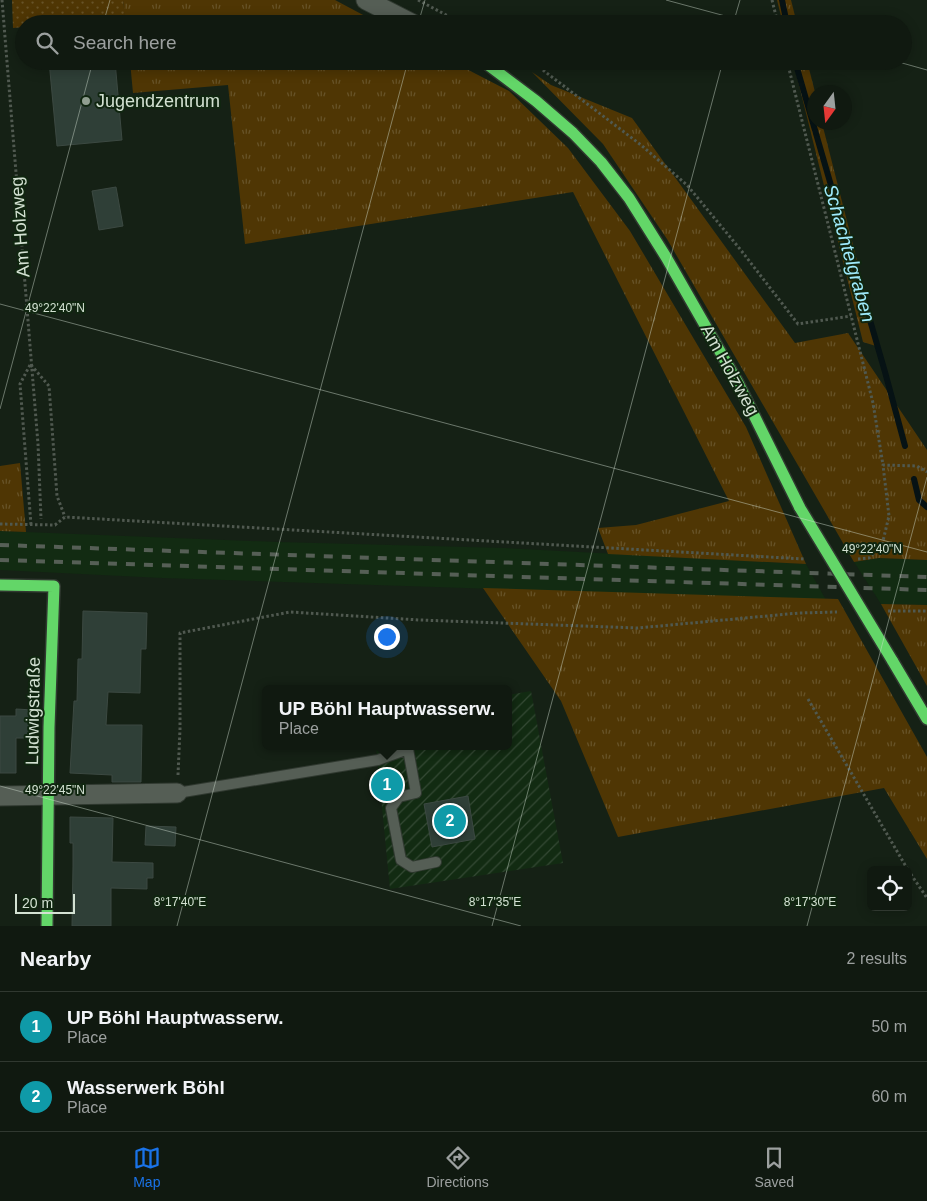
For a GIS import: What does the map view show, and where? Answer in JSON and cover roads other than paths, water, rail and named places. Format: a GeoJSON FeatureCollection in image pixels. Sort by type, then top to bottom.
{"type":"FeatureCollection","features":[{"type":"Feature","properties":{"kind":"street"},"geometry":{"type":"LineString","coordinates":[[366,0],[395,15]]}},
{"type":"Feature","properties":{"kind":"street","name":"Am Holzweg"},"geometry":{"type":"LineString","coordinates":[[495,70],[550,112],[586,146],[619,186],[646,224],[744,395],[800,508],[927,719]]}},
{"type":"Feature","properties":{"kind":"street","name":"Ludwigstraße"},"geometry":{"type":"LineString","coordinates":[[0,585],[54,586],[49,727],[47,926]]}},
{"type":"Feature","properties":{"kind":"street"},"geometry":{"type":"LineString","coordinates":[[0,796],[177,793]]}},
{"type":"Feature","properties":{"kind":"lane"},"geometry":{"type":"LineString","coordinates":[[177,793],[378,760],[405,750]]}},
{"type":"Feature","properties":{"kind":"lane"},"geometry":{"type":"LineString","coordinates":[[408,750],[416,794],[399,797],[392,808],[402,860],[412,867],[436,862]]}},
{"type":"Feature","properties":{"kind":"waterway","name":"Schachtelgraben"},"geometry":{"type":"LineString","coordinates":[[782,0],[785,15]]}},
{"type":"Feature","properties":{"kind":"waterway","name":"Schachtelgraben"},"geometry":{"type":"LineString","coordinates":[[798,70],[905,446]]}},
{"type":"Feature","properties":{"kind":"waterway","name":"Schachtelgraben"},"geometry":{"type":"LineString","coordinates":[[914,479],[919,500],[927,507]]}},
{"type":"Feature","properties":{"kind":"railway"},"geometry":{"type":"LineString","coordinates":[[0,545],[927,577]]}},
{"type":"Feature","properties":{"kind":"railway"},"geometry":{"type":"LineString","coordinates":[[0,560],[927,590]]}},
{"type":"Feature","properties":{"kind":"place","name":"Jugendzentrum"},"geometry":{"type":"Point","coordinates":[86,101]}},
{"type":"Feature","properties":{"kind":"place","name":"UP Böhl Hauptwasserw."},"geometry":{"type":"Point","coordinates":[387,785]}},
{"type":"Feature","properties":{"kind":"place","name":"Wasserwerk Böhl"},"geometry":{"type":"Point","coordinates":[450,821]}}]}
